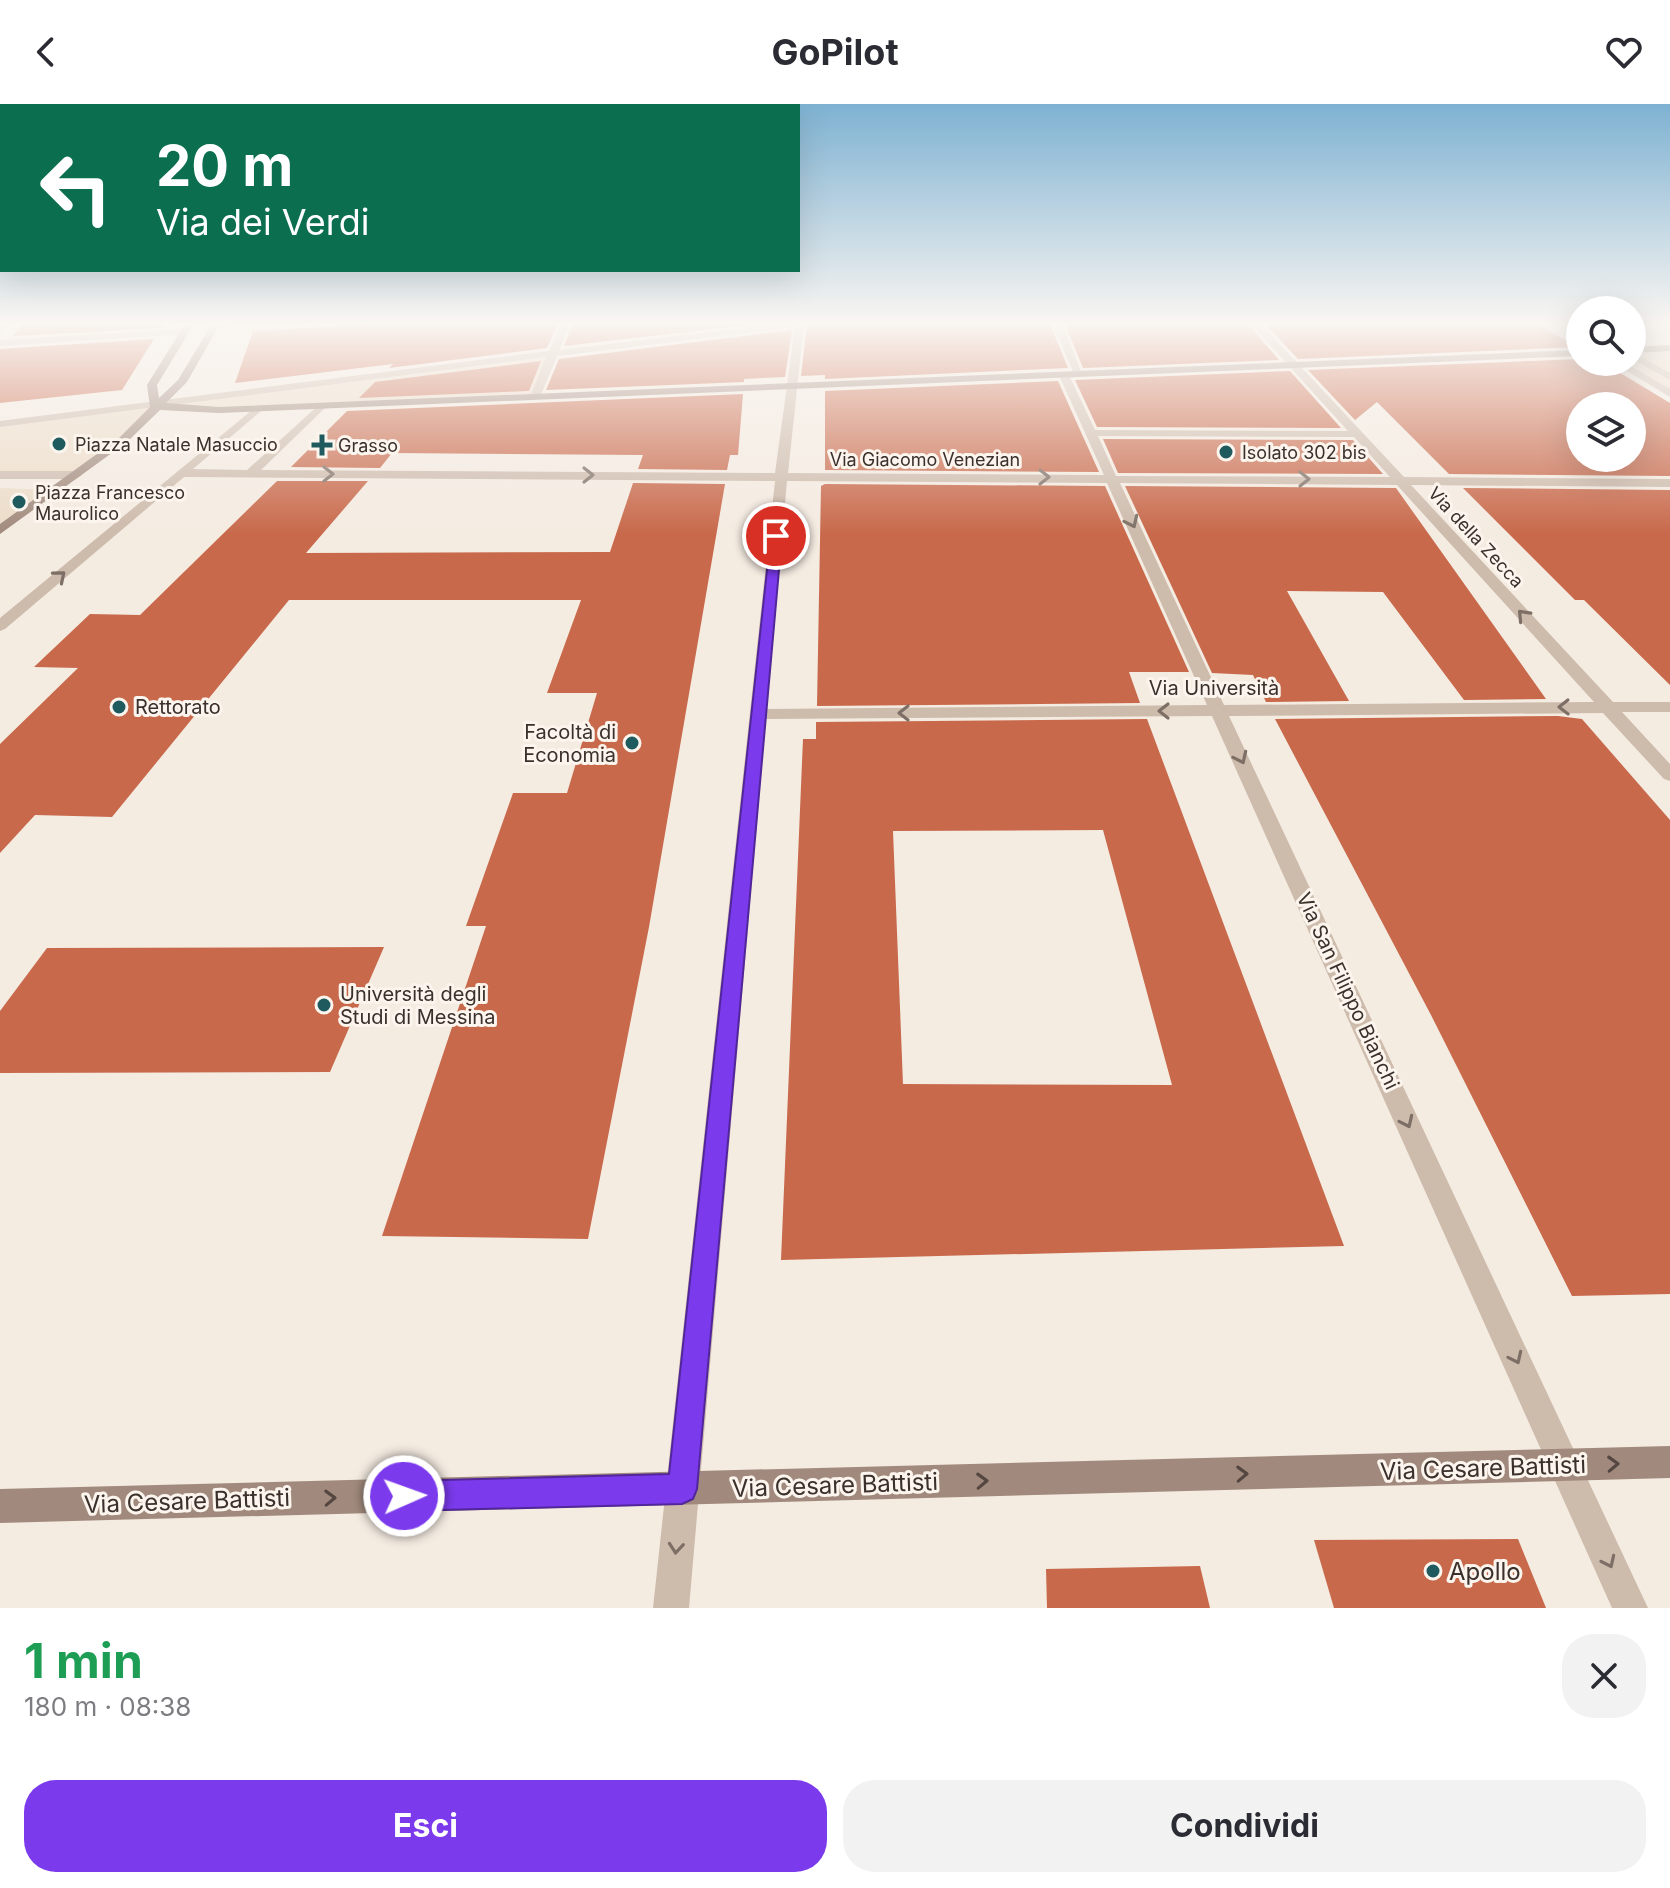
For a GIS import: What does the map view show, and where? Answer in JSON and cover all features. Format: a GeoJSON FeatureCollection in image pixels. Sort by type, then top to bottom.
{"type":"FeatureCollection","features":[{"type":"Feature","properties":{"kind":"main road"},"geometry":{"type":"LineString","coordinates":[[153,394],[155,406]]}},
{"type":"Feature","properties":{"kind":"main road"},"geometry":{"type":"LineString","coordinates":[[0,530],[123,440],[168,394]]}},
{"type":"Feature","properties":{"kind":"main road"},"geometry":{"type":"LineString","coordinates":[[155,406],[257,409],[600,394]]}},
{"type":"Feature","properties":{"kind":"main road","name":"Via Cesare Battisti"},"geometry":{"type":"LineString","coordinates":[[0,1506],[1670,1462]]}},
{"type":"Feature","properties":{"kind":"street"},"geometry":{"type":"LineString","coordinates":[[0,424],[155,406],[224,394]]}},
{"type":"Feature","properties":{"kind":"street"},"geometry":{"type":"LineString","coordinates":[[671,1608],[789,394]]}},
{"type":"Feature","properties":{"kind":"street","name":"Via San Filippo Bianchi"},"geometry":{"type":"LineString","coordinates":[[1079,394],[1092,433],[1630,1608]]}},
{"type":"Feature","properties":{"kind":"street","name":"Via della Zecca"},"geometry":{"type":"LineString","coordinates":[[1320,394],[1670,775]]}},
{"type":"Feature","properties":{"kind":"street"},"geometry":{"type":"LineString","coordinates":[[250,474],[321,406]]}},
{"type":"Feature","properties":{"kind":"street"},"geometry":{"type":"LineString","coordinates":[[0,626],[257,409]]}},
{"type":"Feature","properties":{"kind":"street"},"geometry":{"type":"LineString","coordinates":[[1092,433],[1356,434]]}},
{"type":"Feature","properties":{"kind":"street","name":"Via Giacomo Venezian"},"geometry":{"type":"LineString","coordinates":[[181,473],[1670,483]]}},
{"type":"Feature","properties":{"kind":"street"},"geometry":{"type":"LineString","coordinates":[[0,475],[76,475]]}},
{"type":"Feature","properties":{"kind":"street","name":"Via Università"},"geometry":{"type":"LineString","coordinates":[[758,714],[1670,707]]}},
{"type":"Feature","properties":{"kind":"shaded area","name":"Piazza Natale Masuccio"},"geometry":{"type":"Polygon","coordinates":[[[236,394],[536,394],[535,397],[219,410],[155,406],[123,440],[76,475],[0,475],[0,424],[236,394]]]}},
{"type":"Feature","properties":{"kind":"shaded area","name":"Piazza Francesco Maurolico"},"geometry":{"type":"Polygon","coordinates":[[[0,488],[56,490],[0,530],[0,488]]]}},
{"type":"Feature","properties":{"kind":"building"},"geometry":{"type":"Polygon","coordinates":[[[0,394],[83,394],[0,403],[0,394]]]}},
{"type":"Feature","properties":{"kind":"building"},"geometry":{"type":"Polygon","coordinates":[[[363,394],[452,394],[359,398],[363,394]]]}},
{"type":"Feature","properties":{"kind":"building"},"geometry":{"type":"Polygon","coordinates":[[[743,394],[738,455],[730,455],[727,470],[638,469],[643,455],[392,453],[380,468],[291,467],[347,411],[743,394]]]}},
{"type":"Feature","properties":{"kind":"building"},"geometry":{"type":"Polygon","coordinates":[[[825,394],[1064,394],[1099,472],[825,470],[825,394]]]}},
{"type":"Feature","properties":{"kind":"building"},"geometry":{"type":"Polygon","coordinates":[[[1082,394],[1311,394],[1341,428],[1097,427],[1082,394]]]}},
{"type":"Feature","properties":{"kind":"building"},"geometry":{"type":"Polygon","coordinates":[[[1331,394],[1566,394],[1566,472],[1646,472],[1646,394],[1655,394],[1670,403],[1670,476],[1449,474],[1377,402],[1355,420],[1331,394]]]}},
{"type":"Feature","properties":{"kind":"building","name":"Isolato 302 bis"},"geometry":{"type":"Polygon","coordinates":[[[1103,439],[1353,440],[1383,474],[1118,473],[1103,439]]]}},
{"type":"Feature","properties":{"kind":"building"},"geometry":{"type":"Polygon","coordinates":[[[277,481],[368,481],[306,553],[610,552],[633,483],[725,484],[649,927],[588,1239],[382,1236],[486,926],[466,926],[513,793],[567,793],[597,693],[547,693],[581,600],[289,600],[112,817],[35,815],[0,853],[0,744],[78,668],[34,667],[90,614],[140,615],[277,481]]]}},
{"type":"Feature","properties":{"kind":"building"},"geometry":{"type":"Polygon","coordinates":[[[821,486],[1105,486],[1189,672],[1129,672],[1140,703],[817,706],[821,486]]]}},
{"type":"Feature","properties":{"kind":"building"},"geometry":{"type":"Polygon","coordinates":[[[1125,486],[1396,488],[1546,699],[1464,700],[1383,592],[1287,591],[1349,701],[1266,702],[1253,675],[1212,673],[1125,486]]]}},
{"type":"Feature","properties":{"kind":"building"},"geometry":{"type":"Polygon","coordinates":[[[1463,488],[1670,490],[1670,685],[1584,600],[1575,600],[1463,488]]]}},
{"type":"Feature","properties":{"kind":"building"},"geometry":{"type":"Polygon","coordinates":[[[1558,716],[1582,719],[1670,820],[1670,1294],[1572,1296],[1431,1015],[1275,719],[1558,716]]]}},
{"type":"Feature","properties":{"kind":"building"},"geometry":{"type":"Polygon","coordinates":[[[1147,719],[1344,1246],[781,1260],[803,739],[816,739],[816,722],[1147,719]],[[1103,830],[893,831],[903,1084],[1172,1085],[1103,830]]]}},
{"type":"Feature","properties":{"kind":"building"},"geometry":{"type":"Polygon","coordinates":[[[384,947],[330,1072],[0,1073],[0,1011],[47,948],[384,947]]]}},
{"type":"Feature","properties":{"kind":"building"},"geometry":{"type":"Polygon","coordinates":[[[1518,1539],[1546,1608],[1334,1608],[1314,1540],[1518,1539]]]}},
{"type":"Feature","properties":{"kind":"building"},"geometry":{"type":"Polygon","coordinates":[[[1200,1566],[1210,1608],[1047,1608],[1046,1569],[1200,1566]]]}},
{"type":"Feature","properties":{"kind":"place","name":"Piazza Natale Masuccio"},"geometry":{"type":"Point","coordinates":[59,444]}},
{"type":"Feature","properties":{"kind":"place","name":"Grasso"},"geometry":{"type":"Point","coordinates":[322,445]}},
{"type":"Feature","properties":{"kind":"place","name":"Isolato 302 bis"},"geometry":{"type":"Point","coordinates":[1226,452]}},
{"type":"Feature","properties":{"kind":"place","name":"Piazza Francesco Maurolico"},"geometry":{"type":"Point","coordinates":[19,502]}},
{"type":"Feature","properties":{"kind":"place","name":"Rettorato"},"geometry":{"type":"Point","coordinates":[119,707]}},
{"type":"Feature","properties":{"kind":"place","name":"Facoltà di Economia"},"geometry":{"type":"Point","coordinates":[632,743]}},
{"type":"Feature","properties":{"kind":"place","name":"Università degli Studi di Messina"},"geometry":{"type":"Point","coordinates":[324,1005]}},
{"type":"Feature","properties":{"kind":"place","name":"Apollo"},"geometry":{"type":"Point","coordinates":[1433,1571]}},
{"type":"Feature","properties":{"kind":"route"},"geometry":{"type":"LineString","coordinates":[[404,1496],[682,1489],[776,536]]}}]}
